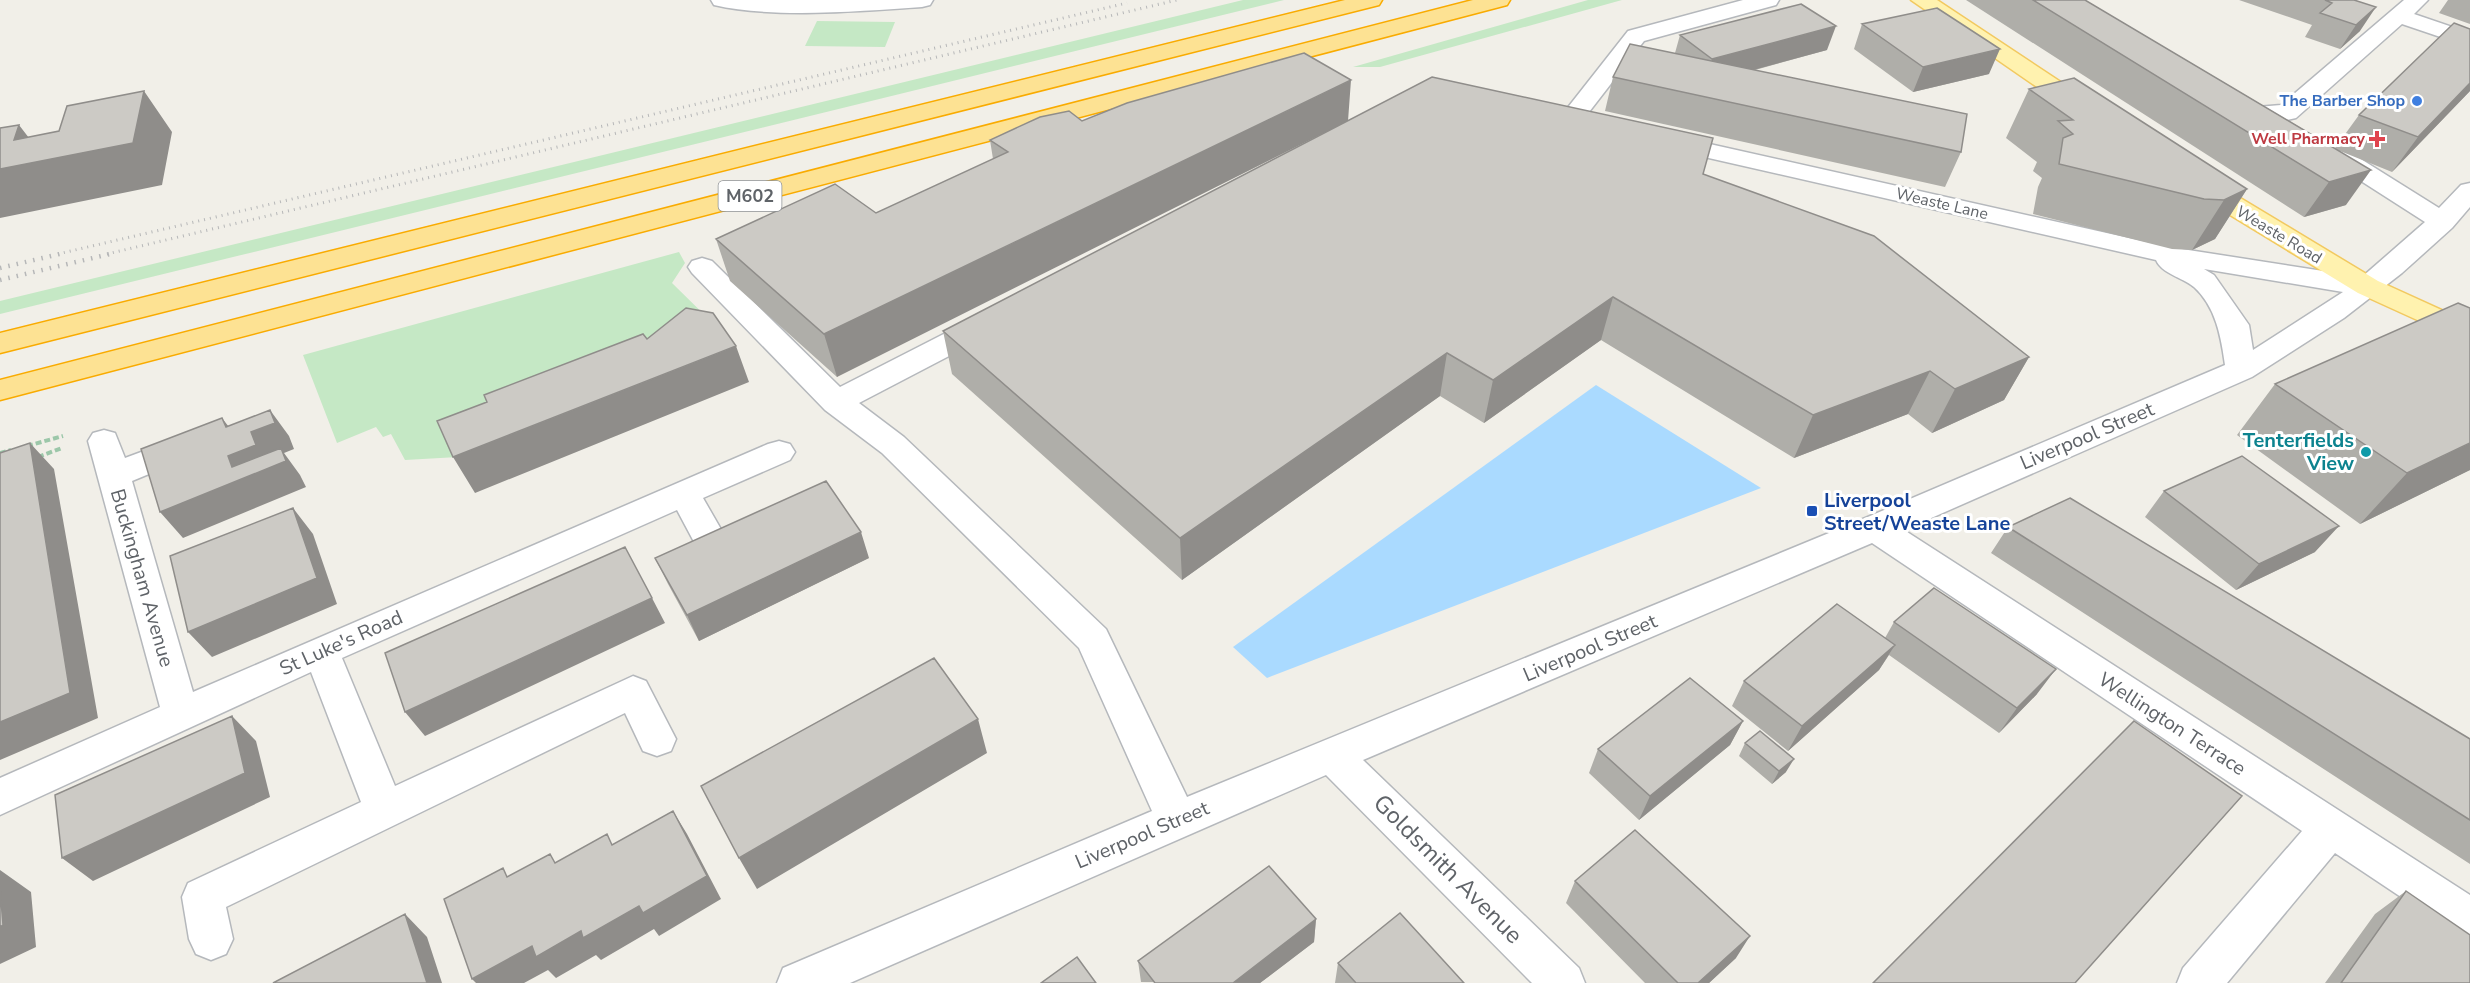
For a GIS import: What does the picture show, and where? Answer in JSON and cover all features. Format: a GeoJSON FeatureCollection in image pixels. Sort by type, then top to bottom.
{"type":"FeatureCollection","features":[{"type":"Feature","properties":{"kind":"highway","name":"M602"},"geometry":{"type":"LineString","coordinates":[[0,343],[1371,0]]}},
{"type":"Feature","properties":{"kind":"highway","name":"M602"},"geometry":{"type":"LineString","coordinates":[[0,390],[1499,0]]}},
{"type":"Feature","properties":{"kind":"main road"},"geometry":{"type":"LineString","coordinates":[[1922,0],[2100,119]]}},
{"type":"Feature","properties":{"kind":"main road","name":"Weaste Road"},"geometry":{"type":"LineString","coordinates":[[2180,172],[2229,205],[2368,287]]}},
{"type":"Feature","properties":{"kind":"main road","name":"Weaste Lane"},"geometry":{"type":"LineString","coordinates":[[2368,287],[2470,334]]}},
{"type":"Feature","properties":{"kind":"street"},"geometry":{"type":"LineString","coordinates":[[722,0],[742,5],[922,0]]}},
{"type":"Feature","properties":{"kind":"street"},"geometry":{"type":"LineString","coordinates":[[1570,120],[1636,36],[1768,0]]}},
{"type":"Feature","properties":{"kind":"street"},"geometry":{"type":"LineString","coordinates":[[2418,0],[2287,112],[2256,106],[2443,222]]}},
{"type":"Feature","properties":{"kind":"street"},"geometry":{"type":"LineString","coordinates":[[2399,16],[2470,40]]}},
{"type":"Feature","properties":{"kind":"street","name":"Weaste Lane"},"geometry":{"type":"LineString","coordinates":[[1640,135],[2151,251],[2368,287]]}},
{"type":"Feature","properties":{"kind":"street","name":"Liverpool Street"},"geometry":{"type":"LineString","coordinates":[[810,981],[1176,820],[1875,528],[2241,370],[2283,347],[2368,287],[2443,222],[2470,191]]}},
{"type":"Feature","properties":{"kind":"street"},"geometry":{"type":"LineString","coordinates":[[2151,251],[2204,281],[2235,325],[2241,370]]}},
{"type":"Feature","properties":{"kind":"street"},"geometry":{"type":"LineString","coordinates":[[702,267],[836,402],[893,445],[1093,639],[1162,784],[1176,820]]}},
{"type":"Feature","properties":{"kind":"street"},"geometry":{"type":"LineString","coordinates":[[836,402],[1004,315]]}},
{"type":"Feature","properties":{"kind":"street","name":"Buckingham Avenue"},"geometry":{"type":"LineString","coordinates":[[104,441],[181,714]]}},
{"type":"Feature","properties":{"kind":"street"},"geometry":{"type":"LineString","coordinates":[[114,475],[180,449]]}},
{"type":"Feature","properties":{"kind":"street","name":"St Luke's Road"},"geometry":{"type":"LineString","coordinates":[[0,797],[321,651],[779,452]]}},
{"type":"Feature","properties":{"kind":"street"},"geometry":{"type":"LineString","coordinates":[[684,494],[705,531]]}},
{"type":"Feature","properties":{"kind":"street","name":"Wellington Terrace"},"geometry":{"type":"LineString","coordinates":[[1875,528],[2470,919]]}},
{"type":"Feature","properties":{"kind":"street"},"geometry":{"type":"LineString","coordinates":[[321,651],[384,810]]}},
{"type":"Feature","properties":{"kind":"street"},"geometry":{"type":"LineString","coordinates":[[211,939],[203,897],[633,692],[657,739]]}},
{"type":"Feature","properties":{"kind":"street","name":"Goldsmith Avenue"},"geometry":{"type":"LineString","coordinates":[[1333,756],[1563,983]]}},
{"type":"Feature","properties":{"kind":"street"},"geometry":{"type":"LineString","coordinates":[[2199,983],[2330,828]]}},
{"type":"Feature","properties":{"kind":"path"},"geometry":{"type":"LineString","coordinates":[[29,460],[69,445]]}},
{"type":"Feature","properties":{"kind":"green space"},"geometry":{"type":"Polygon","coordinates":[[[1243,0],[1284,0],[0,314],[0,301],[1243,0]]]}},
{"type":"Feature","properties":{"kind":"green space"},"geometry":{"type":"Polygon","coordinates":[[[1588,0],[1622,0],[1380,67],[1353,67],[1588,0]]]}},
{"type":"Feature","properties":{"kind":"green space"},"geometry":{"type":"Polygon","coordinates":[[[817,21],[895,22],[885,47],[805,46],[817,21]]]}},
{"type":"Feature","properties":{"kind":"green space"},"geometry":{"type":"Polygon","coordinates":[[[679,252],[685,263],[672,283],[729,339],[458,457],[405,460],[391,434],[383,437],[376,427],[337,443],[303,355],[679,252]]]}},
{"type":"Feature","properties":{"kind":"water"},"geometry":{"type":"Polygon","coordinates":[[[1596,385],[1761,488],[1267,678],[1233,647],[1596,385]]]}},
{"type":"Feature","properties":{"kind":"building"},"geometry":{"type":"Polygon","coordinates":[[[2033,0],[2085,0],[2371,170],[2329,182],[2033,0]]]}},
{"type":"Feature","properties":{"kind":"building"},"geometry":{"type":"Polygon","coordinates":[[[2325,0],[2354,0],[2376,7],[2356,25],[2320,13],[2332,3],[2325,0]]]}},
{"type":"Feature","properties":{"kind":"building"},"geometry":{"type":"Polygon","coordinates":[[[1801,4],[1836,26],[1712,59],[1680,35],[1801,4]]]}},
{"type":"Feature","properties":{"kind":"building"},"geometry":{"type":"Polygon","coordinates":[[[1937,8],[2000,49],[1923,67],[1862,24],[1937,8]]]}},
{"type":"Feature","properties":{"kind":"building"},"geometry":{"type":"Polygon","coordinates":[[[2454,23],[2470,29],[2470,83],[2418,137],[2359,115],[2454,23]]]}},
{"type":"Feature","properties":{"kind":"building"},"geometry":{"type":"Polygon","coordinates":[[[1630,44],[1967,114],[1961,152],[1613,77],[1630,44]]]}},
{"type":"Feature","properties":{"kind":"building"},"geometry":{"type":"Polygon","coordinates":[[[1304,53],[1351,80],[824,334],[716,239],[835,184],[876,213],[1008,152],[990,140],[1040,117],[1069,111],[1082,121],[1127,103],[1304,53]]]}},
{"type":"Feature","properties":{"kind":"building"},"geometry":{"type":"Polygon","coordinates":[[[1432,77],[1713,138],[1703,174],[1874,236],[2029,357],[1955,389],[1930,371],[1813,415],[1613,297],[1493,380],[1447,353],[1180,538],[943,331],[1432,77]]]}},
{"type":"Feature","properties":{"kind":"building"},"geometry":{"type":"Polygon","coordinates":[[[2074,78],[2247,189],[2224,200],[2204,199],[2059,164],[2063,138],[2073,134],[2058,121],[2073,120],[2029,89],[2074,78]]]}},
{"type":"Feature","properties":{"kind":"building"},"geometry":{"type":"Polygon","coordinates":[[[144,91],[133,143],[0,169],[0,128],[19,125],[14,140],[59,131],[67,106],[144,91]]]}},
{"type":"Feature","properties":{"kind":"building"},"geometry":{"type":"Polygon","coordinates":[[[2458,303],[2470,308],[2470,443],[2407,473],[2275,384],[2458,303]]]}},
{"type":"Feature","properties":{"kind":"building"},"geometry":{"type":"Polygon","coordinates":[[[686,308],[713,313],[736,346],[453,457],[437,421],[487,402],[484,395],[643,334],[647,339],[686,308]]]}},
{"type":"Feature","properties":{"kind":"building"},"geometry":{"type":"Polygon","coordinates":[[[270,410],[275,423],[251,432],[256,445],[228,456],[232,467],[281,448],[286,461],[160,512],[141,449],[222,418],[226,427],[270,410]]]}},
{"type":"Feature","properties":{"kind":"building"},"geometry":{"type":"Polygon","coordinates":[[[30,443],[70,693],[0,722],[0,453],[30,443]]]}},
{"type":"Feature","properties":{"kind":"building"},"geometry":{"type":"Polygon","coordinates":[[[2242,456],[2339,526],[2259,564],[2164,491],[2242,456]]]}},
{"type":"Feature","properties":{"kind":"building"},"geometry":{"type":"Polygon","coordinates":[[[826,481],[861,532],[687,615],[655,558],[826,481]]]}},
{"type":"Feature","properties":{"kind":"building"},"geometry":{"type":"Polygon","coordinates":[[[2070,498],[2470,739],[2470,820],[2008,527],[2070,498]]]}},
{"type":"Feature","properties":{"kind":"building"},"geometry":{"type":"Polygon","coordinates":[[[293,508],[317,578],[188,632],[170,556],[293,508]]]}},
{"type":"Feature","properties":{"kind":"building"},"geometry":{"type":"Polygon","coordinates":[[[625,547],[652,598],[405,712],[385,653],[625,547]]]}},
{"type":"Feature","properties":{"kind":"building"},"geometry":{"type":"Polygon","coordinates":[[[1934,588],[2056,669],[2017,708],[1894,622],[1934,588]]]}},
{"type":"Feature","properties":{"kind":"building"},"geometry":{"type":"Polygon","coordinates":[[[1837,604],[1895,645],[1802,726],[1744,681],[1837,604]]]}},
{"type":"Feature","properties":{"kind":"building"},"geometry":{"type":"Polygon","coordinates":[[[934,658],[978,719],[739,858],[701,786],[934,658]]]}},
{"type":"Feature","properties":{"kind":"building"},"geometry":{"type":"Polygon","coordinates":[[[1690,678],[1743,721],[1650,796],[1598,749],[1690,678]]]}},
{"type":"Feature","properties":{"kind":"building"},"geometry":{"type":"Polygon","coordinates":[[[232,716],[245,773],[62,858],[55,795],[232,716]]]}},
{"type":"Feature","properties":{"kind":"building"},"geometry":{"type":"Polygon","coordinates":[[[2134,721],[2242,796],[2075,983],[1873,983],[2134,721]]]}},
{"type":"Feature","properties":{"kind":"building"},"geometry":{"type":"Polygon","coordinates":[[[1760,731],[1794,759],[1779,771],[1745,743],[1760,731]]]}},
{"type":"Feature","properties":{"kind":"building"},"geometry":{"type":"Polygon","coordinates":[[[673,811],[707,876],[643,913],[639,906],[583,938],[581,931],[536,957],[532,946],[472,979],[444,899],[503,868],[507,877],[550,854],[555,863],[607,834],[612,845],[673,811]]]}},
{"type":"Feature","properties":{"kind":"building"},"geometry":{"type":"Polygon","coordinates":[[[1635,830],[1750,936],[1698,983],[1678,983],[1575,881],[1635,830]]]}},
{"type":"Feature","properties":{"kind":"building"},"geometry":{"type":"Polygon","coordinates":[[[1269,866],[1316,919],[1233,983],[1155,983],[1138,961],[1269,866]]]}},
{"type":"Feature","properties":{"kind":"building"},"geometry":{"type":"Polygon","coordinates":[[[0,888],[3,925],[0,927],[0,888]]]}},
{"type":"Feature","properties":{"kind":"building"},"geometry":{"type":"Polygon","coordinates":[[[2406,891],[2470,935],[2470,983],[2341,983],[2406,891]]]}},
{"type":"Feature","properties":{"kind":"building"},"geometry":{"type":"Polygon","coordinates":[[[1400,913],[1464,983],[1356,983],[1338,963],[1400,913]]]}},
{"type":"Feature","properties":{"kind":"building"},"geometry":{"type":"Polygon","coordinates":[[[405,914],[427,983],[273,983],[405,914]]]}},
{"type":"Feature","properties":{"kind":"building"},"geometry":{"type":"Polygon","coordinates":[[[1077,957],[1096,983],[1041,983],[1077,957]]]}},
{"type":"Feature","properties":{"kind":"railway"},"geometry":{"type":"LineString","coordinates":[[107,254],[1177,0]]}},
{"type":"Feature","properties":{"kind":"railway"},"geometry":{"type":"LineString","coordinates":[[58,254],[1127,3]]}},
{"type":"Feature","properties":{"kind":"railway"},"geometry":{"type":"LineString","coordinates":[[0,268],[64,253]]}},
{"type":"Feature","properties":{"kind":"railway"},"geometry":{"type":"LineString","coordinates":[[0,280],[114,253]]}},
{"type":"Feature","properties":{"kind":"place","name":"The Barber Shop"},"geometry":{"type":"Point","coordinates":[2417,101]}},
{"type":"Feature","properties":{"kind":"place","name":"Well Pharmacy"},"geometry":{"type":"Point","coordinates":[2377,139]}},
{"type":"Feature","properties":{"kind":"place","name":"Tenterfields View"},"geometry":{"type":"Point","coordinates":[2366,452]}},
{"type":"Feature","properties":{"kind":"place","name":"Liverpool Street/Weaste Lane"},"geometry":{"type":"Point","coordinates":[1812,511]}}]}
